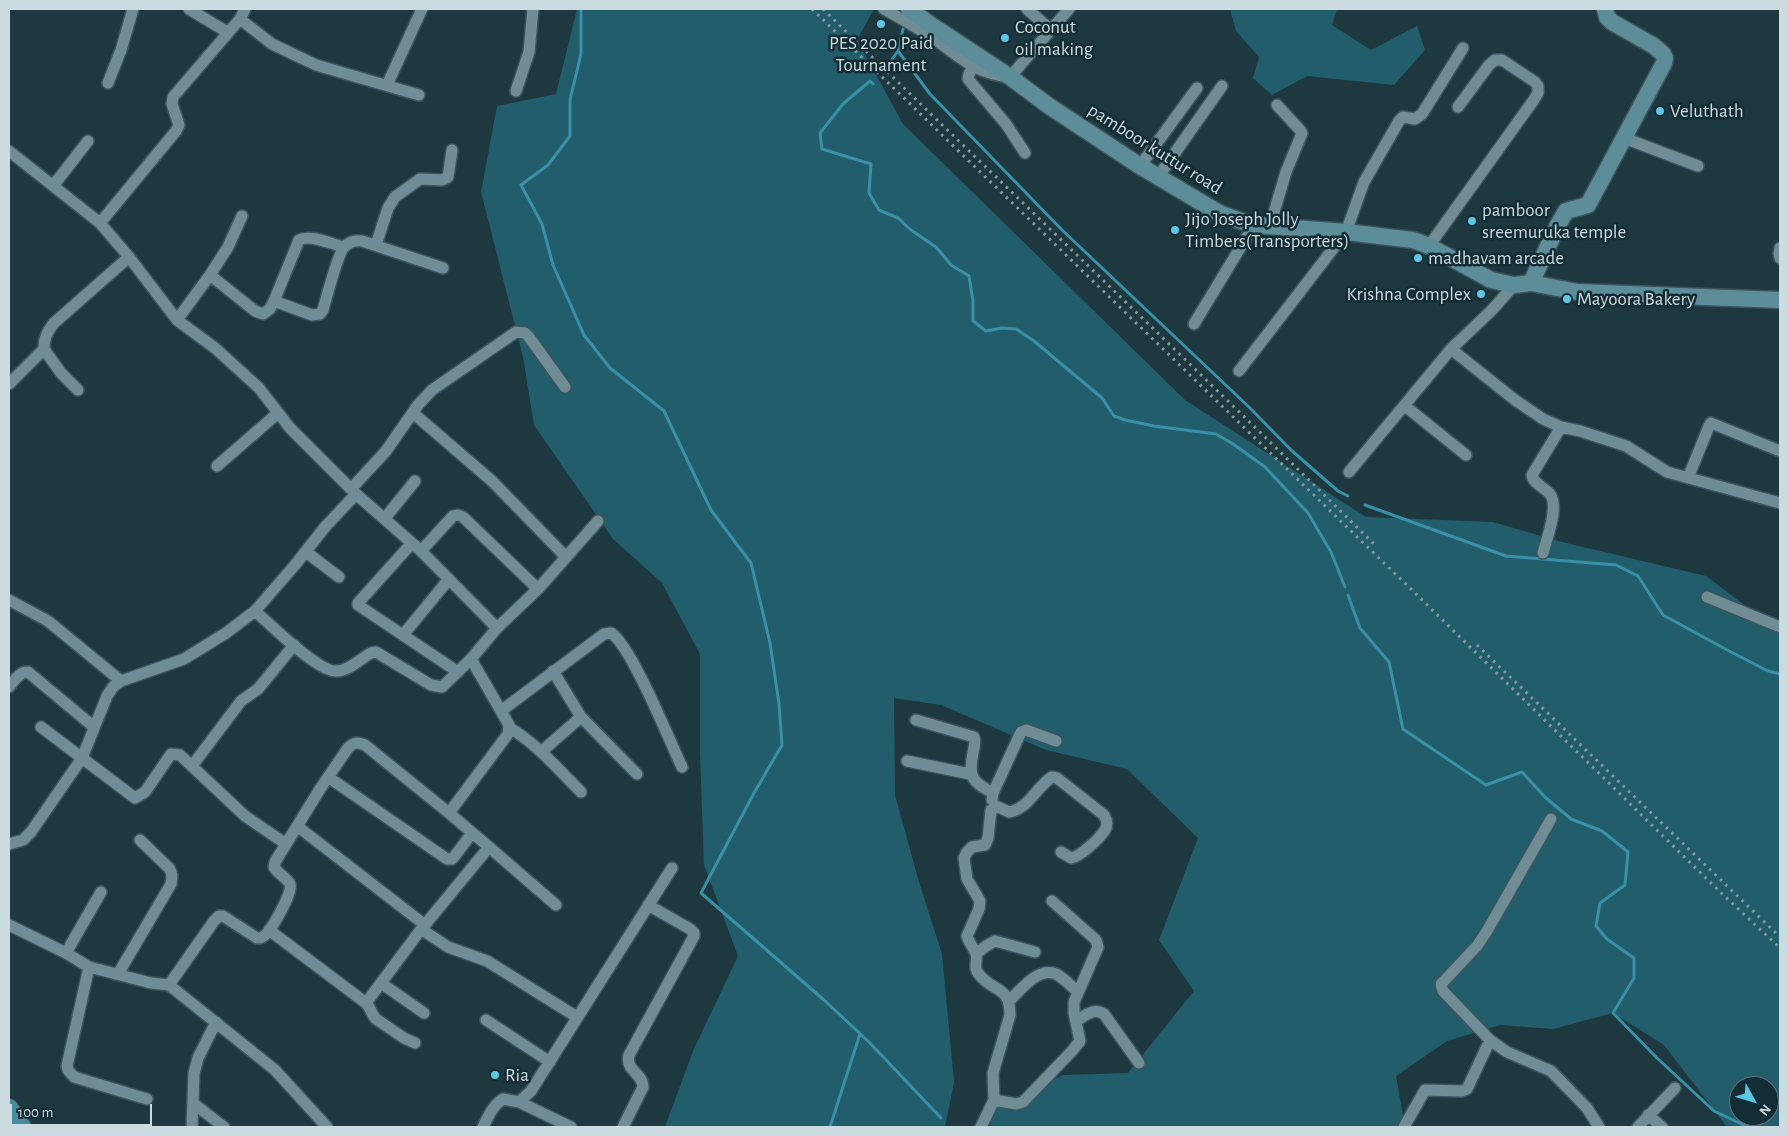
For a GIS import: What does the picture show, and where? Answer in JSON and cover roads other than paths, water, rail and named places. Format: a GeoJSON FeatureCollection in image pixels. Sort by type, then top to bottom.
{"type":"FeatureCollection","features":[{"type":"Feature","properties":{"kind":"main road","name":"pamboor kuttur road"},"geometry":{"type":"LineString","coordinates":[[909,9],[940,31],[1013,74],[1049,106],[1140,166],[1219,213],[1241,222],[1413,240],[1429,246],[1491,280],[1514,285],[1531,284],[1578,292],[1780,300]]}},
{"type":"Feature","properties":{"kind":"main road"},"geometry":{"type":"LineString","coordinates":[[1531,284],[1566,211],[1588,205],[1664,63],[1665,58],[1663,54],[1654,46],[1612,22],[1607,17],[1605,9]]}},
{"type":"Feature","properties":{"kind":"main road"},"geometry":{"type":"LineString","coordinates":[[9,1108],[22,1127]]}},
{"type":"Feature","properties":{"kind":"street"},"geometry":{"type":"LineString","coordinates":[[108,83],[121,50],[133,9]]}},
{"type":"Feature","properties":{"kind":"street"},"geometry":{"type":"LineString","coordinates":[[189,9],[227,32]]}},
{"type":"Feature","properties":{"kind":"street"},"geometry":{"type":"LineString","coordinates":[[387,85],[422,9]]}},
{"type":"Feature","properties":{"kind":"street"},"geometry":{"type":"LineString","coordinates":[[516,91],[529,52],[533,9]]}},
{"type":"Feature","properties":{"kind":"street"},"geometry":{"type":"LineString","coordinates":[[922,9],[1013,74]]}},
{"type":"Feature","properties":{"kind":"street"},"geometry":{"type":"LineString","coordinates":[[1027,9],[1051,30]]}},
{"type":"Feature","properties":{"kind":"street"},"geometry":{"type":"LineString","coordinates":[[888,11],[915,26],[974,67],[993,75],[1013,74],[1069,9]]}},
{"type":"Feature","properties":{"kind":"street"},"geometry":{"type":"LineString","coordinates":[[100,223],[176,131],[179,125],[172,104],[172,97],[242,14],[272,44],[316,65],[419,95]]}},
{"type":"Feature","properties":{"kind":"street"},"geometry":{"type":"LineString","coordinates":[[1239,372],[1346,232],[1364,182],[1398,121],[1403,117],[1418,118],[1463,48]]}},
{"type":"Feature","properties":{"kind":"street"},"geometry":{"type":"LineString","coordinates":[[1429,246],[1538,93],[1538,86],[1502,60],[1495,60],[1489,65],[1458,107]]}},
{"type":"Feature","properties":{"kind":"street"},"geometry":{"type":"LineString","coordinates":[[974,67],[968,79],[1006,124],[1024,152]]}},
{"type":"Feature","properties":{"kind":"street"},"geometry":{"type":"LineString","coordinates":[[1158,177],[1222,86]]}},
{"type":"Feature","properties":{"kind":"street"},"geometry":{"type":"LineString","coordinates":[[1140,166],[1197,88]]}},
{"type":"Feature","properties":{"kind":"street"},"geometry":{"type":"LineString","coordinates":[[1194,324],[1262,225],[1302,134],[1277,106]]}},
{"type":"Feature","properties":{"kind":"street"},"geometry":{"type":"LineString","coordinates":[[1624,138],[1698,166]]}},
{"type":"Feature","properties":{"kind":"street"},"geometry":{"type":"LineString","coordinates":[[53,186],[88,141]]}},
{"type":"Feature","properties":{"kind":"street"},"geometry":{"type":"LineString","coordinates":[[376,245],[388,208],[395,197],[420,179],[445,179],[450,173],[452,150]]}},
{"type":"Feature","properties":{"kind":"street"},"geometry":{"type":"LineString","coordinates":[[9,151],[100,223],[129,257],[177,320],[215,348],[259,388],[290,428],[353,491],[449,578],[497,628]]}},
{"type":"Feature","properties":{"kind":"street"},"geometry":{"type":"LineString","coordinates":[[177,320],[228,247],[242,216]]}},
{"type":"Feature","properties":{"kind":"street"},"geometry":{"type":"LineString","coordinates":[[210,275],[260,313],[266,312],[274,301],[300,240],[311,238],[344,247]]}},
{"type":"Feature","properties":{"kind":"street"},"geometry":{"type":"LineString","coordinates":[[274,301],[312,315],[320,314],[323,310],[341,252],[344,247],[356,240],[442,268]]}},
{"type":"Feature","properties":{"kind":"street"},"geometry":{"type":"LineString","coordinates":[[1780,248],[1780,258]]}},
{"type":"Feature","properties":{"kind":"street"},"geometry":{"type":"LineString","coordinates":[[78,390],[61,373],[44,349],[44,340],[47,332],[54,323],[129,257]]}},
{"type":"Feature","properties":{"kind":"street"},"geometry":{"type":"LineString","coordinates":[[1349,472],[1451,349],[1492,310],[1514,285]]}},
{"type":"Feature","properties":{"kind":"street"},"geometry":{"type":"LineString","coordinates":[[9,844],[23,840],[31,832],[82,758],[107,696],[114,687],[121,681],[184,659],[226,633],[255,611],[306,552],[432,390],[516,332],[525,333],[529,337],[565,387]]}},
{"type":"Feature","properties":{"kind":"street"},"geometry":{"type":"LineString","coordinates":[[9,384],[44,349]]}},
{"type":"Feature","properties":{"kind":"street"},"geometry":{"type":"LineString","coordinates":[[1451,349],[1515,400],[1543,419],[1561,427],[1626,446],[1667,472],[1780,503]]}},
{"type":"Feature","properties":{"kind":"street"},"geometry":{"type":"LineString","coordinates":[[1405,406],[1466,455]]}},
{"type":"Feature","properties":{"kind":"street"},"geometry":{"type":"LineString","coordinates":[[217,466],[278,412]]}},
{"type":"Feature","properties":{"kind":"street"},"geometry":{"type":"LineString","coordinates":[[413,413],[492,481],[566,557]]}},
{"type":"Feature","properties":{"kind":"street"},"geometry":{"type":"LineString","coordinates":[[1688,478],[1708,426],[1711,424],[1780,451]]}},
{"type":"Feature","properties":{"kind":"street"},"geometry":{"type":"LineString","coordinates":[[1544,553],[1554,500],[1550,493],[1535,482],[1532,475],[1561,427]]}},
{"type":"Feature","properties":{"kind":"street"},"geometry":{"type":"LineString","coordinates":[[385,518],[415,481]]}},
{"type":"Feature","properties":{"kind":"street"},"geometry":{"type":"LineString","coordinates":[[421,551],[453,516],[458,515],[463,517],[538,589]]}},
{"type":"Feature","properties":{"kind":"street"},"geometry":{"type":"LineString","coordinates":[[255,611],[310,658],[332,671],[343,670],[370,653],[376,652],[431,686],[442,687],[471,659],[497,628],[538,589],[598,521]]}},
{"type":"Feature","properties":{"kind":"street"},"geometry":{"type":"LineString","coordinates":[[412,543],[358,604],[359,607],[458,672]]}},
{"type":"Feature","properties":{"kind":"street"},"geometry":{"type":"LineString","coordinates":[[306,552],[339,577]]}},
{"type":"Feature","properties":{"kind":"street"},"geometry":{"type":"LineString","coordinates":[[403,635],[449,578]]}},
{"type":"Feature","properties":{"kind":"street"},"geometry":{"type":"LineString","coordinates":[[1707,597],[1780,627]]}},
{"type":"Feature","properties":{"kind":"street"},"geometry":{"type":"LineString","coordinates":[[9,600],[48,621],[121,681]]}},
{"type":"Feature","properties":{"kind":"street"},"geometry":{"type":"LineString","coordinates":[[501,711],[604,634],[611,633],[615,635],[635,667],[682,768]]}},
{"type":"Feature","properties":{"kind":"street"},"geometry":{"type":"LineString","coordinates":[[192,766],[241,701],[258,689],[294,645]]}},
{"type":"Feature","properties":{"kind":"street"},"geometry":{"type":"LineString","coordinates":[[471,659],[510,728],[522,735],[541,752],[581,792]]}},
{"type":"Feature","properties":{"kind":"street"},"geometry":{"type":"LineString","coordinates":[[553,671],[581,717],[637,774]]}},
{"type":"Feature","properties":{"kind":"street"},"geometry":{"type":"LineString","coordinates":[[9,687],[20,674],[28,672],[94,727]]}},
{"type":"Feature","properties":{"kind":"street"},"geometry":{"type":"LineString","coordinates":[[541,752],[581,717]]}},
{"type":"Feature","properties":{"kind":"street"},"geometry":{"type":"LineString","coordinates":[[916,720],[974,737],[970,774],[977,784],[993,793]]}},
{"type":"Feature","properties":{"kind":"street"},"geometry":{"type":"LineString","coordinates":[[41,727],[135,798],[145,792],[171,754],[180,755],[245,816],[286,844]]}},
{"type":"Feature","properties":{"kind":"street"},"geometry":{"type":"LineString","coordinates":[[449,813],[508,734],[510,728]]}},
{"type":"Feature","properties":{"kind":"street"},"geometry":{"type":"LineString","coordinates":[[981,1127],[994,1100],[993,1073],[1010,1015],[1009,1001],[1003,993],[979,975],[975,967],[976,954],[966,936],[980,901],[967,879],[964,858],[972,847],[985,845],[988,838],[993,793],[1021,732],[1031,731],[1056,741]]}},
{"type":"Feature","properties":{"kind":"street"},"geometry":{"type":"LineString","coordinates":[[170,985],[219,916],[223,916],[257,938],[265,936],[289,895],[290,884],[274,867],[286,844],[328,777],[353,743],[358,742],[365,745],[449,813],[556,905]]}},
{"type":"Feature","properties":{"kind":"street"},"geometry":{"type":"LineString","coordinates":[[907,761],[970,774]]}},
{"type":"Feature","properties":{"kind":"street"},"geometry":{"type":"LineString","coordinates":[[328,777],[447,859],[454,857],[472,833]]}},
{"type":"Feature","properties":{"kind":"street"},"geometry":{"type":"LineString","coordinates":[[991,810],[998,807],[1009,812],[1019,808],[1031,799],[1048,779],[1056,778],[1104,815],[1106,821],[1104,831],[1078,856],[1071,858],[1061,852]]}},
{"type":"Feature","properties":{"kind":"street"},"geometry":{"type":"LineString","coordinates":[[1550,819],[1487,932],[1477,946],[1441,984],[1442,991],[1490,1040],[1507,1052],[1552,1071],[1587,1108],[1599,1127]]}},
{"type":"Feature","properties":{"kind":"street"},"geometry":{"type":"LineString","coordinates":[[297,826],[448,947],[487,961],[577,1017]]}},
{"type":"Feature","properties":{"kind":"street"},"geometry":{"type":"LineString","coordinates":[[118,974],[171,884],[172,873],[169,868],[140,840]]}},
{"type":"Feature","properties":{"kind":"street"},"geometry":{"type":"LineString","coordinates":[[366,1003],[423,927],[489,847]]}},
{"type":"Feature","properties":{"kind":"street"},"geometry":{"type":"LineString","coordinates":[[519,1102],[531,1091],[550,1062],[672,868]]}},
{"type":"Feature","properties":{"kind":"street"},"geometry":{"type":"LineString","coordinates":[[66,953],[101,892]]}},
{"type":"Feature","properties":{"kind":"street"},"geometry":{"type":"LineString","coordinates":[[994,1100],[1016,1104],[1023,1102],[1080,1040],[1073,1006],[1098,943],[1052,901]]}},
{"type":"Feature","properties":{"kind":"street"},"geometry":{"type":"LineString","coordinates":[[622,1127],[643,1087],[643,1082],[630,1068],[629,1056],[694,936],[694,932],[690,928],[648,905]]}},
{"type":"Feature","properties":{"kind":"street"},"geometry":{"type":"LineString","coordinates":[[9,925],[66,953],[89,967],[152,983],[170,985],[275,1070],[327,1127]]}},
{"type":"Feature","properties":{"kind":"street"},"geometry":{"type":"LineString","coordinates":[[269,930],[366,1003],[376,1019],[404,1038],[415,1043]]}},
{"type":"Feature","properties":{"kind":"street"},"geometry":{"type":"LineString","coordinates":[[976,954],[995,941],[1035,952]]}},
{"type":"Feature","properties":{"kind":"street"},"geometry":{"type":"LineString","coordinates":[[89,967],[67,1066],[68,1070],[74,1077],[147,1099]]}},
{"type":"Feature","properties":{"kind":"street"},"geometry":{"type":"LineString","coordinates":[[1009,1001],[1031,980],[1047,973],[1056,974],[1078,992]]}},
{"type":"Feature","properties":{"kind":"street"},"geometry":{"type":"LineString","coordinates":[[381,983],[424,1013]]}},
{"type":"Feature","properties":{"kind":"street"},"geometry":{"type":"LineString","coordinates":[[1076,1021],[1096,1010],[1100,1011],[1140,1063]]}},
{"type":"Feature","properties":{"kind":"street"},"geometry":{"type":"LineString","coordinates":[[486,1020],[550,1062]]}},
{"type":"Feature","properties":{"kind":"street"},"geometry":{"type":"LineString","coordinates":[[192,1127],[194,1074],[198,1058],[216,1022]]}},
{"type":"Feature","properties":{"kind":"street"},"geometry":{"type":"LineString","coordinates":[[1404,1127],[1425,1090],[1462,1091],[1468,1089],[1490,1040]]}},
{"type":"Feature","properties":{"kind":"street"},"geometry":{"type":"LineString","coordinates":[[1638,1127],[1675,1088]]}},
{"type":"Feature","properties":{"kind":"street"},"geometry":{"type":"LineString","coordinates":[[483,1127],[493,1109],[503,1099],[519,1102],[571,1127]]}},
{"type":"Feature","properties":{"kind":"street"},"geometry":{"type":"LineString","coordinates":[[193,1103],[224,1127]]}},
{"type":"Feature","properties":{"kind":"street"},"geometry":{"type":"LineString","coordinates":[[1648,1115],[1662,1127]]}},
{"type":"Feature","properties":{"kind":"waterway"},"geometry":{"type":"LineString","coordinates":[[581,9],[581,54],[570,100],[570,136],[548,165],[521,185],[542,224],[553,265],[584,335],[610,368],[664,411],[711,510],[751,563],[770,643],[779,704],[782,745],[754,793],[701,893],[824,1000],[869,1042],[941,1118]]}},
{"type":"Feature","properties":{"kind":"waterway"},"geometry":{"type":"LineString","coordinates":[[888,65],[898,51],[904,25]]}},
{"type":"Feature","properties":{"kind":"waterway"},"geometry":{"type":"LineString","coordinates":[[898,51],[930,94],[1062,230],[1250,408],[1291,450],[1338,491],[1348,496]]}},
{"type":"Feature","properties":{"kind":"waterway"},"geometry":{"type":"LineString","coordinates":[[873,84],[870,81],[843,104],[820,133],[822,149],[871,164],[869,193],[879,210],[898,218],[911,230],[936,247],[951,265],[969,276],[973,301],[973,321],[986,331],[1002,328],[1016,329],[1034,341],[1102,398],[1114,416],[1154,426],[1216,434],[1233,444],[1265,467],[1308,513],[1331,552],[1345,587]]}},
{"type":"Feature","properties":{"kind":"waterway"},"geometry":{"type":"LineString","coordinates":[[1365,505],[1506,556],[1616,565],[1638,576],[1663,615],[1768,671],[1780,674]]}},
{"type":"Feature","properties":{"kind":"waterway"},"geometry":{"type":"LineString","coordinates":[[1348,595],[1360,628],[1389,662],[1403,729],[1486,785],[1522,772],[1545,797],[1571,819],[1602,831],[1628,852],[1625,885],[1600,903],[1596,926],[1607,939],[1634,958],[1634,978],[1613,1013],[1657,1058],[1714,1111],[1748,1127]]}},
{"type":"Feature","properties":{"kind":"waterway"},"geometry":{"type":"LineString","coordinates":[[830,1127],[860,1034]]}},
{"type":"Feature","properties":{"kind":"railway"},"geometry":{"type":"LineString","coordinates":[[812,9],[1415,593],[1717,889],[1780,948]]}},
{"type":"Feature","properties":{"kind":"railway"},"geometry":{"type":"LineString","coordinates":[[823,9],[1377,547]]}},
{"type":"Feature","properties":{"kind":"railway"},"geometry":{"type":"LineString","coordinates":[[1477,645],[1780,937]]}},
{"type":"Feature","properties":{"kind":"place","name":"PES 2020 Paid Tournament"},"geometry":{"type":"Point","coordinates":[881,24]}},
{"type":"Feature","properties":{"kind":"place","name":"Coconut oil making"},"geometry":{"type":"Point","coordinates":[1005,38]}},
{"type":"Feature","properties":{"kind":"place","name":"Veluthath"},"geometry":{"type":"Point","coordinates":[1660,111]}},
{"type":"Feature","properties":{"kind":"place","name":"pamboor sreemuruka temple"},"geometry":{"type":"Point","coordinates":[1472,221]}},
{"type":"Feature","properties":{"kind":"place","name":"Jijo Joseph Jolly Timbers(Transporters)"},"geometry":{"type":"Point","coordinates":[1175,230]}},
{"type":"Feature","properties":{"kind":"place","name":"madhavam arcade"},"geometry":{"type":"Point","coordinates":[1418,258]}},
{"type":"Feature","properties":{"kind":"place","name":"Krishna Complex"},"geometry":{"type":"Point","coordinates":[1481,294]}},
{"type":"Feature","properties":{"kind":"place","name":"Mayoora Bakery"},"geometry":{"type":"Point","coordinates":[1567,299]}},
{"type":"Feature","properties":{"kind":"place","name":"Ria"},"geometry":{"type":"Point","coordinates":[495,1075]}}]}
